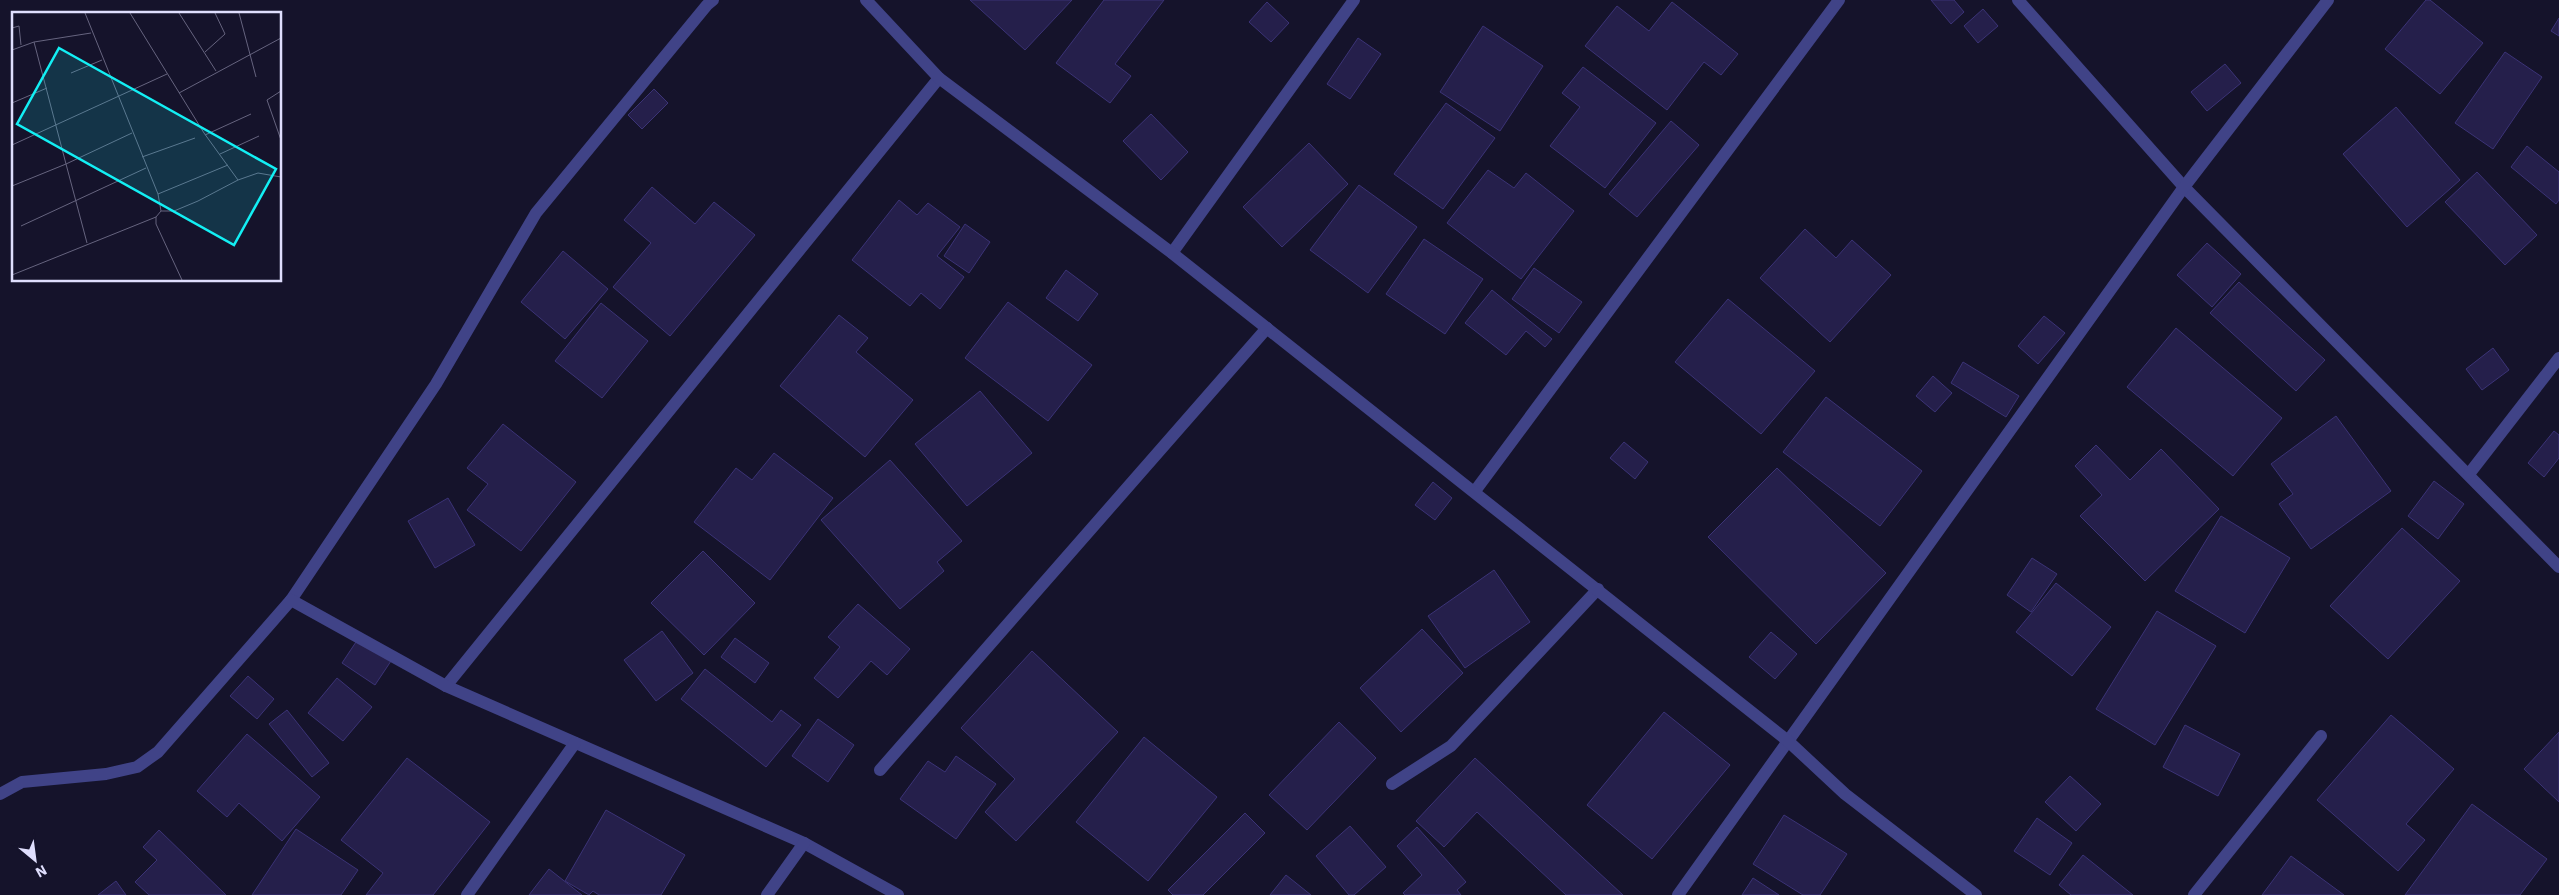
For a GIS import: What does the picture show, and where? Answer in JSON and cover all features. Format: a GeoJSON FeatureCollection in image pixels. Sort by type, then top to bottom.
{"type":"FeatureCollection","features":[{"type":"Feature","properties":{"kind":"street"},"geometry":{"type":"LineString","coordinates":[[0,794],[22,782],[106,774],[137,767],[158,752],[291,600],[436,384],[536,213],[713,0]]}},
{"type":"Feature","properties":{"kind":"street"},"geometry":{"type":"LineString","coordinates":[[866,0],[939,78],[1172,253],[1475,491],[1788,741],[1846,794],[1976,895]]}},
{"type":"Feature","properties":{"kind":"street"},"geometry":{"type":"LineString","coordinates":[[1172,253],[1354,0]]}},
{"type":"Feature","properties":{"kind":"street"},"geometry":{"type":"LineString","coordinates":[[1475,491],[1839,0]]}},
{"type":"Feature","properties":{"kind":"street"},"geometry":{"type":"LineString","coordinates":[[2018,0],[2184,187],[2559,567]]}},
{"type":"Feature","properties":{"kind":"street"},"geometry":{"type":"LineString","coordinates":[[1678,895],[2184,187],[2328,0]]}},
{"type":"Feature","properties":{"kind":"street"},"geometry":{"type":"LineString","coordinates":[[446,686],[939,78]]}},
{"type":"Feature","properties":{"kind":"street"},"geometry":{"type":"LineString","coordinates":[[880,770],[1267,328]]}},
{"type":"Feature","properties":{"kind":"street"},"geometry":{"type":"LineString","coordinates":[[2469,474],[2559,358]]}},
{"type":"Feature","properties":{"kind":"street"},"geometry":{"type":"LineString","coordinates":[[1392,784],[1451,746],[1598,590]]}},
{"type":"Feature","properties":{"kind":"street"},"geometry":{"type":"LineString","coordinates":[[291,600],[446,686],[804,844],[898,895]]}},
{"type":"Feature","properties":{"kind":"street"},"geometry":{"type":"LineString","coordinates":[[2194,895],[2321,736]]}},
{"type":"Feature","properties":{"kind":"street"},"geometry":{"type":"LineString","coordinates":[[467,895],[574,743]]}},
{"type":"Feature","properties":{"kind":"street"},"geometry":{"type":"LineString","coordinates":[[767,895],[804,844]]}},
{"type":"Feature","properties":{"kind":"building"},"geometry":{"type":"Polygon","coordinates":[[[970,0],[1072,0],[1025,50],[970,0]]]}},
{"type":"Feature","properties":{"kind":"building"},"geometry":{"type":"Polygon","coordinates":[[[1104,0],[1164,0],[1115,64],[1131,76],[1110,103],[1056,63],[1104,0]]]}},
{"type":"Feature","properties":{"kind":"building"},"geometry":{"type":"Polygon","coordinates":[[[1931,0],[1954,0],[1964,12],[1951,24],[1931,0]]]}},
{"type":"Feature","properties":{"kind":"building"},"geometry":{"type":"Polygon","coordinates":[[[2426,0],[2430,0],[2483,43],[2440,94],[2385,49],[2426,0]]]}},
{"type":"Feature","properties":{"kind":"building"},"geometry":{"type":"Polygon","coordinates":[[[1267,2],[1289,23],[1271,42],[1249,22],[1267,2]]]}},
{"type":"Feature","properties":{"kind":"building"},"geometry":{"type":"Polygon","coordinates":[[[1672,2],[1738,54],[1721,75],[1704,62],[1667,110],[1585,46],[1617,6],[1649,31],[1672,2]]]}},
{"type":"Feature","properties":{"kind":"building"},"geometry":{"type":"Polygon","coordinates":[[[1983,9],[1998,26],[1978,43],[1964,26],[1983,9]]]}},
{"type":"Feature","properties":{"kind":"building"},"geometry":{"type":"Polygon","coordinates":[[[2559,18],[2559,36],[2551,31],[2559,18]]]}},
{"type":"Feature","properties":{"kind":"building"},"geometry":{"type":"Polygon","coordinates":[[[1483,26],[1543,66],[1500,131],[1440,92],[1483,26]]]}},
{"type":"Feature","properties":{"kind":"building"},"geometry":{"type":"Polygon","coordinates":[[[1358,38],[1381,54],[1350,99],[1327,84],[1358,38]]]}},
{"type":"Feature","properties":{"kind":"building"},"geometry":{"type":"Polygon","coordinates":[[[2505,52],[2542,77],[2493,149],[2455,123],[2505,52]]]}},
{"type":"Feature","properties":{"kind":"building"},"geometry":{"type":"Polygon","coordinates":[[[2225,64],[2241,83],[2207,111],[2191,92],[2225,64]]]}},
{"type":"Feature","properties":{"kind":"building"},"geometry":{"type":"Polygon","coordinates":[[[1583,67],[1656,123],[1605,188],[1550,146],[1580,107],[1562,93],[1583,67]]]}},
{"type":"Feature","properties":{"kind":"building"},"geometry":{"type":"Polygon","coordinates":[[[654,89],[668,103],[642,129],[628,115],[654,89]]]}},
{"type":"Feature","properties":{"kind":"building"},"geometry":{"type":"Polygon","coordinates":[[[1446,103],[1495,138],[1443,209],[1394,174],[1446,103]]]}},
{"type":"Feature","properties":{"kind":"building"},"geometry":{"type":"Polygon","coordinates":[[[2396,107],[2460,180],[2407,227],[2343,154],[2396,107]]]}},
{"type":"Feature","properties":{"kind":"building"},"geometry":{"type":"Polygon","coordinates":[[[1151,114],[1188,152],[1161,180],[1123,141],[1151,114]]]}},
{"type":"Feature","properties":{"kind":"building"},"geometry":{"type":"Polygon","coordinates":[[[1671,121],[1699,145],[1637,217],[1609,194],[1671,121]]]}},
{"type":"Feature","properties":{"kind":"building"},"geometry":{"type":"Polygon","coordinates":[[[1309,143],[1348,184],[1282,247],[1243,207],[1309,143]]]}},
{"type":"Feature","properties":{"kind":"building"},"geometry":{"type":"Polygon","coordinates":[[[2527,146],[2559,172],[2559,200],[2556,204],[2511,167],[2527,146]]]}},
{"type":"Feature","properties":{"kind":"building"},"geometry":{"type":"Polygon","coordinates":[[[1488,170],[1514,188],[1526,173],[1574,211],[1521,279],[1447,223],[1488,170]]]}},
{"type":"Feature","properties":{"kind":"building"},"geometry":{"type":"Polygon","coordinates":[[[2477,172],[2537,235],[2505,265],[2445,202],[2477,172]]]}},
{"type":"Feature","properties":{"kind":"building"},"geometry":{"type":"Polygon","coordinates":[[[1359,185],[1417,227],[1368,293],[1310,250],[1359,185]]]}},
{"type":"Feature","properties":{"kind":"building"},"geometry":{"type":"Polygon","coordinates":[[[652,187],[695,224],[714,202],[755,235],[670,336],[613,287],[651,243],[624,220],[652,187]]]}},
{"type":"Feature","properties":{"kind":"building"},"geometry":{"type":"Polygon","coordinates":[[[899,200],[917,215],[928,203],[960,227],[937,256],[964,277],[940,309],[921,293],[910,306],[852,260],[899,200]]]}},
{"type":"Feature","properties":{"kind":"building"},"geometry":{"type":"Polygon","coordinates":[[[965,224],[990,242],[969,273],[944,256],[965,224]]]}},
{"type":"Feature","properties":{"kind":"building"},"geometry":{"type":"Polygon","coordinates":[[[1805,229],[1836,258],[1852,240],[1891,275],[1830,342],[1760,278],[1805,229]]]}},
{"type":"Feature","properties":{"kind":"building"},"geometry":{"type":"Polygon","coordinates":[[[1424,239],[1483,279],[1445,334],[1386,294],[1424,239]]]}},
{"type":"Feature","properties":{"kind":"building"},"geometry":{"type":"Polygon","coordinates":[[[2207,243],[2241,274],[2212,307],[2177,275],[2207,243]]]}},
{"type":"Feature","properties":{"kind":"building"},"geometry":{"type":"Polygon","coordinates":[[[563,251],[608,289],[565,339],[521,302],[563,251]]]}},
{"type":"Feature","properties":{"kind":"building"},"geometry":{"type":"Polygon","coordinates":[[[1534,268],[1582,302],[1559,333],[1512,299],[1534,268]]]}},
{"type":"Feature","properties":{"kind":"building"},"geometry":{"type":"Polygon","coordinates":[[[1066,270],[1098,294],[1078,321],[1046,298],[1066,270]]]}},
{"type":"Feature","properties":{"kind":"building"},"geometry":{"type":"Polygon","coordinates":[[[2239,282],[2325,360],[2296,391],[2210,313],[2239,282]]]}},
{"type":"Feature","properties":{"kind":"building"},"geometry":{"type":"Polygon","coordinates":[[[1492,290],[1552,339],[1545,347],[1526,331],[1506,355],[1465,323],[1492,290]]]}},
{"type":"Feature","properties":{"kind":"building"},"geometry":{"type":"Polygon","coordinates":[[[1728,299],[1815,371],[1761,434],[1675,362],[1728,299]]]}},
{"type":"Feature","properties":{"kind":"building"},"geometry":{"type":"Polygon","coordinates":[[[1008,302],[1092,365],[1048,421],[965,358],[1008,302]]]}},
{"type":"Feature","properties":{"kind":"building"},"geometry":{"type":"Polygon","coordinates":[[[601,303],[648,341],[602,398],[555,361],[601,303]]]}},
{"type":"Feature","properties":{"kind":"building"},"geometry":{"type":"Polygon","coordinates":[[[839,315],[868,338],[856,352],[913,400],[865,457],[780,386],[839,315]]]}},
{"type":"Feature","properties":{"kind":"building"},"geometry":{"type":"Polygon","coordinates":[[[2044,316],[2065,333],[2038,364],[2018,346],[2044,316]]]}},
{"type":"Feature","properties":{"kind":"building"},"geometry":{"type":"Polygon","coordinates":[[[2176,328],[2282,418],[2233,476],[2127,387],[2176,328]]]}},
{"type":"Feature","properties":{"kind":"building"},"geometry":{"type":"Polygon","coordinates":[[[2493,348],[2509,370],[2482,390],[2466,369],[2493,348]]]}},
{"type":"Feature","properties":{"kind":"building"},"geometry":{"type":"Polygon","coordinates":[[[1963,362],[2019,396],[2006,417],[1951,383],[1963,362]]]}},
{"type":"Feature","properties":{"kind":"building"},"geometry":{"type":"Polygon","coordinates":[[[1933,376],[1952,393],[1935,412],[1916,396],[1933,376]]]}},
{"type":"Feature","properties":{"kind":"building"},"geometry":{"type":"Polygon","coordinates":[[[980,391],[1032,453],[967,506],[915,444],[980,391]]]}},
{"type":"Feature","properties":{"kind":"building"},"geometry":{"type":"Polygon","coordinates":[[[1826,397],[1922,471],[1880,526],[1783,452],[1826,397]]]}},
{"type":"Feature","properties":{"kind":"building"},"geometry":{"type":"Polygon","coordinates":[[[2336,416],[2391,491],[2311,549],[2279,504],[2293,494],[2271,464],[2336,416]]]}},
{"type":"Feature","properties":{"kind":"building"},"geometry":{"type":"Polygon","coordinates":[[[503,424],[576,482],[521,551],[467,510],[488,484],[467,468],[503,424]]]}},
{"type":"Feature","properties":{"kind":"building"},"geometry":{"type":"Polygon","coordinates":[[[2554,431],[2559,435],[2559,458],[2544,477],[2528,463],[2554,431]]]}},
{"type":"Feature","properties":{"kind":"building"},"geometry":{"type":"Polygon","coordinates":[[[1624,442],[1648,462],[1635,479],[1610,458],[1624,442]]]}},
{"type":"Feature","properties":{"kind":"building"},"geometry":{"type":"Polygon","coordinates":[[[2096,445],[2130,480],[2161,449],[2219,509],[2145,581],[2080,516],[2102,495],[2075,466],[2096,445]]]}},
{"type":"Feature","properties":{"kind":"building"},"geometry":{"type":"Polygon","coordinates":[[[774,453],[833,498],[770,580],[694,522],[736,468],[752,480],[774,453]]]}},
{"type":"Feature","properties":{"kind":"building"},"geometry":{"type":"Polygon","coordinates":[[[890,460],[962,541],[937,562],[944,571],[900,609],[821,520],[890,460]]]}},
{"type":"Feature","properties":{"kind":"building"},"geometry":{"type":"Polygon","coordinates":[[[1777,468],[1886,573],[1816,644],[1708,537],[1777,468]]]}},
{"type":"Feature","properties":{"kind":"building"},"geometry":{"type":"Polygon","coordinates":[[[2434,481],[2464,504],[2438,539],[2408,516],[2434,481]]]}},
{"type":"Feature","properties":{"kind":"building"},"geometry":{"type":"Polygon","coordinates":[[[1433,482],[1452,498],[1435,520],[1415,505],[1433,482]]]}},
{"type":"Feature","properties":{"kind":"building"},"geometry":{"type":"Polygon","coordinates":[[[448,498],[475,545],[435,568],[408,521],[448,498]]]}},
{"type":"Feature","properties":{"kind":"building"},"geometry":{"type":"Polygon","coordinates":[[[2221,516],[2290,558],[2245,633],[2175,591],[2221,516]]]}},
{"type":"Feature","properties":{"kind":"building"},"geometry":{"type":"Polygon","coordinates":[[[2402,528],[2460,581],[2388,659],[2330,606],[2402,528]]]}},
{"type":"Feature","properties":{"kind":"building"},"geometry":{"type":"Polygon","coordinates":[[[703,551],[755,603],[704,655],[651,603],[703,551]]]}},
{"type":"Feature","properties":{"kind":"building"},"geometry":{"type":"Polygon","coordinates":[[[2032,558],[2057,574],[2031,612],[2007,595],[2032,558]]]}},
{"type":"Feature","properties":{"kind":"building"},"geometry":{"type":"Polygon","coordinates":[[[1494,570],[1530,622],[1465,668],[1428,616],[1494,570]]]}},
{"type":"Feature","properties":{"kind":"building"},"geometry":{"type":"Polygon","coordinates":[[[2056,583],[2111,627],[2072,676],[2016,632],[2056,583]]]}},
{"type":"Feature","properties":{"kind":"building"},"geometry":{"type":"Polygon","coordinates":[[[858,604],[910,649],[887,675],[871,661],[838,698],[814,678],[840,647],[828,637],[858,604]]]}},
{"type":"Feature","properties":{"kind":"building"},"geometry":{"type":"Polygon","coordinates":[[[2157,611],[2216,646],[2155,745],[2096,709],[2157,611]]]}},
{"type":"Feature","properties":{"kind":"building"},"geometry":{"type":"Polygon","coordinates":[[[1422,629],[1463,673],[1401,732],[1360,688],[1422,629]]]}},
{"type":"Feature","properties":{"kind":"building"},"geometry":{"type":"Polygon","coordinates":[[[662,631],[693,673],[656,701],[624,660],[662,631]]]}},
{"type":"Feature","properties":{"kind":"building"},"geometry":{"type":"Polygon","coordinates":[[[1771,632],[1797,654],[1775,679],[1749,657],[1771,632]]]}},
{"type":"Feature","properties":{"kind":"building"},"geometry":{"type":"Polygon","coordinates":[[[735,638],[769,663],[755,683],[721,657],[735,638]]]}},
{"type":"Feature","properties":{"kind":"building"},"geometry":{"type":"Polygon","coordinates":[[[358,639],[391,661],[375,685],[342,663],[358,639]]]}},
{"type":"Feature","properties":{"kind":"building"},"geometry":{"type":"Polygon","coordinates":[[[1032,651],[1118,732],[1016,841],[985,812],[1015,779],[961,728],[1032,651]]]}},
{"type":"Feature","properties":{"kind":"building"},"geometry":{"type":"Polygon","coordinates":[[[705,669],[772,722],[781,710],[801,725],[766,767],[681,699],[705,669]]]}},
{"type":"Feature","properties":{"kind":"building"},"geometry":{"type":"Polygon","coordinates":[[[248,676],[274,699],[257,719],[230,696],[248,676]]]}},
{"type":"Feature","properties":{"kind":"building"},"geometry":{"type":"Polygon","coordinates":[[[337,678],[372,707],[343,741],[308,713],[337,678]]]}},
{"type":"Feature","properties":{"kind":"building"},"geometry":{"type":"Polygon","coordinates":[[[287,710],[329,763],[312,777],[269,724],[287,710]]]}},
{"type":"Feature","properties":{"kind":"building"},"geometry":{"type":"Polygon","coordinates":[[[1664,712],[1730,765],[1652,859],[1587,805],[1664,712]]]}},
{"type":"Feature","properties":{"kind":"building"},"geometry":{"type":"Polygon","coordinates":[[[2391,715],[2454,769],[2406,824],[2425,840],[2398,871],[2317,800],[2391,715]]]}},
{"type":"Feature","properties":{"kind":"building"},"geometry":{"type":"Polygon","coordinates":[[[818,719],[854,745],[828,782],[792,756],[818,719]]]}},
{"type":"Feature","properties":{"kind":"building"},"geometry":{"type":"Polygon","coordinates":[[[1339,722],[1376,758],[1307,830],[1269,795],[1339,722]]]}},
{"type":"Feature","properties":{"kind":"building"},"geometry":{"type":"Polygon","coordinates":[[[2185,725],[2240,754],[2218,796],[2163,767],[2185,725]]]}},
{"type":"Feature","properties":{"kind":"building"},"geometry":{"type":"Polygon","coordinates":[[[2559,732],[2559,802],[2524,769],[2559,732]]]}},
{"type":"Feature","properties":{"kind":"building"},"geometry":{"type":"Polygon","coordinates":[[[247,734],[320,797],[282,841],[239,803],[227,817],[197,791],[247,734]]]}},
{"type":"Feature","properties":{"kind":"building"},"geometry":{"type":"Polygon","coordinates":[[[1144,737],[1217,797],[1148,881],[1076,822],[1144,737]]]}},
{"type":"Feature","properties":{"kind":"building"},"geometry":{"type":"Polygon","coordinates":[[[956,756],[996,784],[956,839],[900,799],[928,761],[945,772],[956,756]]]}},
{"type":"Feature","properties":{"kind":"building"},"geometry":{"type":"Polygon","coordinates":[[[407,758],[490,822],[433,895],[366,895],[383,873],[341,840],[407,758]]]}},
{"type":"Feature","properties":{"kind":"building"},"geometry":{"type":"Polygon","coordinates":[[[1475,758],[1623,895],[1566,895],[1477,812],[1444,847],[1416,821],[1475,758]]]}},
{"type":"Feature","properties":{"kind":"building"},"geometry":{"type":"Polygon","coordinates":[[[2070,776],[2101,804],[2076,831],[2045,802],[2070,776]]]}},
{"type":"Feature","properties":{"kind":"building"},"geometry":{"type":"Polygon","coordinates":[[[2472,804],[2547,859],[2520,895],[2405,895],[2472,804]]]}},
{"type":"Feature","properties":{"kind":"building"},"geometry":{"type":"Polygon","coordinates":[[[606,810],[685,855],[661,895],[599,895],[593,891],[589,895],[565,881],[606,810]]]}},
{"type":"Feature","properties":{"kind":"building"},"geometry":{"type":"Polygon","coordinates":[[[1245,813],[1265,833],[1203,895],[1173,895],[1168,890],[1245,813]]]}},
{"type":"Feature","properties":{"kind":"building"},"geometry":{"type":"Polygon","coordinates":[[[1784,815],[1847,854],[1820,895],[1803,895],[1753,864],[1784,815]]]}},
{"type":"Feature","properties":{"kind":"building"},"geometry":{"type":"Polygon","coordinates":[[[2037,818],[2072,843],[2050,875],[2014,851],[2037,818]]]}},
{"type":"Feature","properties":{"kind":"building"},"geometry":{"type":"Polygon","coordinates":[[[1350,826],[1386,867],[1354,895],[1349,895],[1316,856],[1350,826]]]}},
{"type":"Feature","properties":{"kind":"building"},"geometry":{"type":"Polygon","coordinates":[[[1417,827],[1466,882],[1457,890],[1461,895],[1405,895],[1403,893],[1422,875],[1397,846],[1417,827]]]}},
{"type":"Feature","properties":{"kind":"building"},"geometry":{"type":"Polygon","coordinates":[[[296,829],[358,870],[341,895],[252,895],[296,829]]]}},
{"type":"Feature","properties":{"kind":"building"},"geometry":{"type":"Polygon","coordinates":[[[159,830],[226,895],[149,895],[135,882],[157,860],[143,847],[159,830]]]}},
{"type":"Feature","properties":{"kind":"building"},"geometry":{"type":"Polygon","coordinates":[[[2083,855],[2133,895],[2071,895],[2059,885],[2083,855]]]}},
{"type":"Feature","properties":{"kind":"building"},"geometry":{"type":"Polygon","coordinates":[[[2291,856],[2344,895],[2262,895],[2291,856]]]}},
{"type":"Feature","properties":{"kind":"building"},"geometry":{"type":"Polygon","coordinates":[[[549,869],[582,895],[529,895],[549,869]]]}},
{"type":"Feature","properties":{"kind":"building"},"geometry":{"type":"Polygon","coordinates":[[[1286,875],[1311,895],[1270,895],[1286,875]]]}},
{"type":"Feature","properties":{"kind":"building"},"geometry":{"type":"Polygon","coordinates":[[[1753,878],[1779,895],[1742,895],[1753,878]]]}},
{"type":"Feature","properties":{"kind":"building"},"geometry":{"type":"Polygon","coordinates":[[[116,881],[126,895],[98,895],[116,881]]]}}]}
